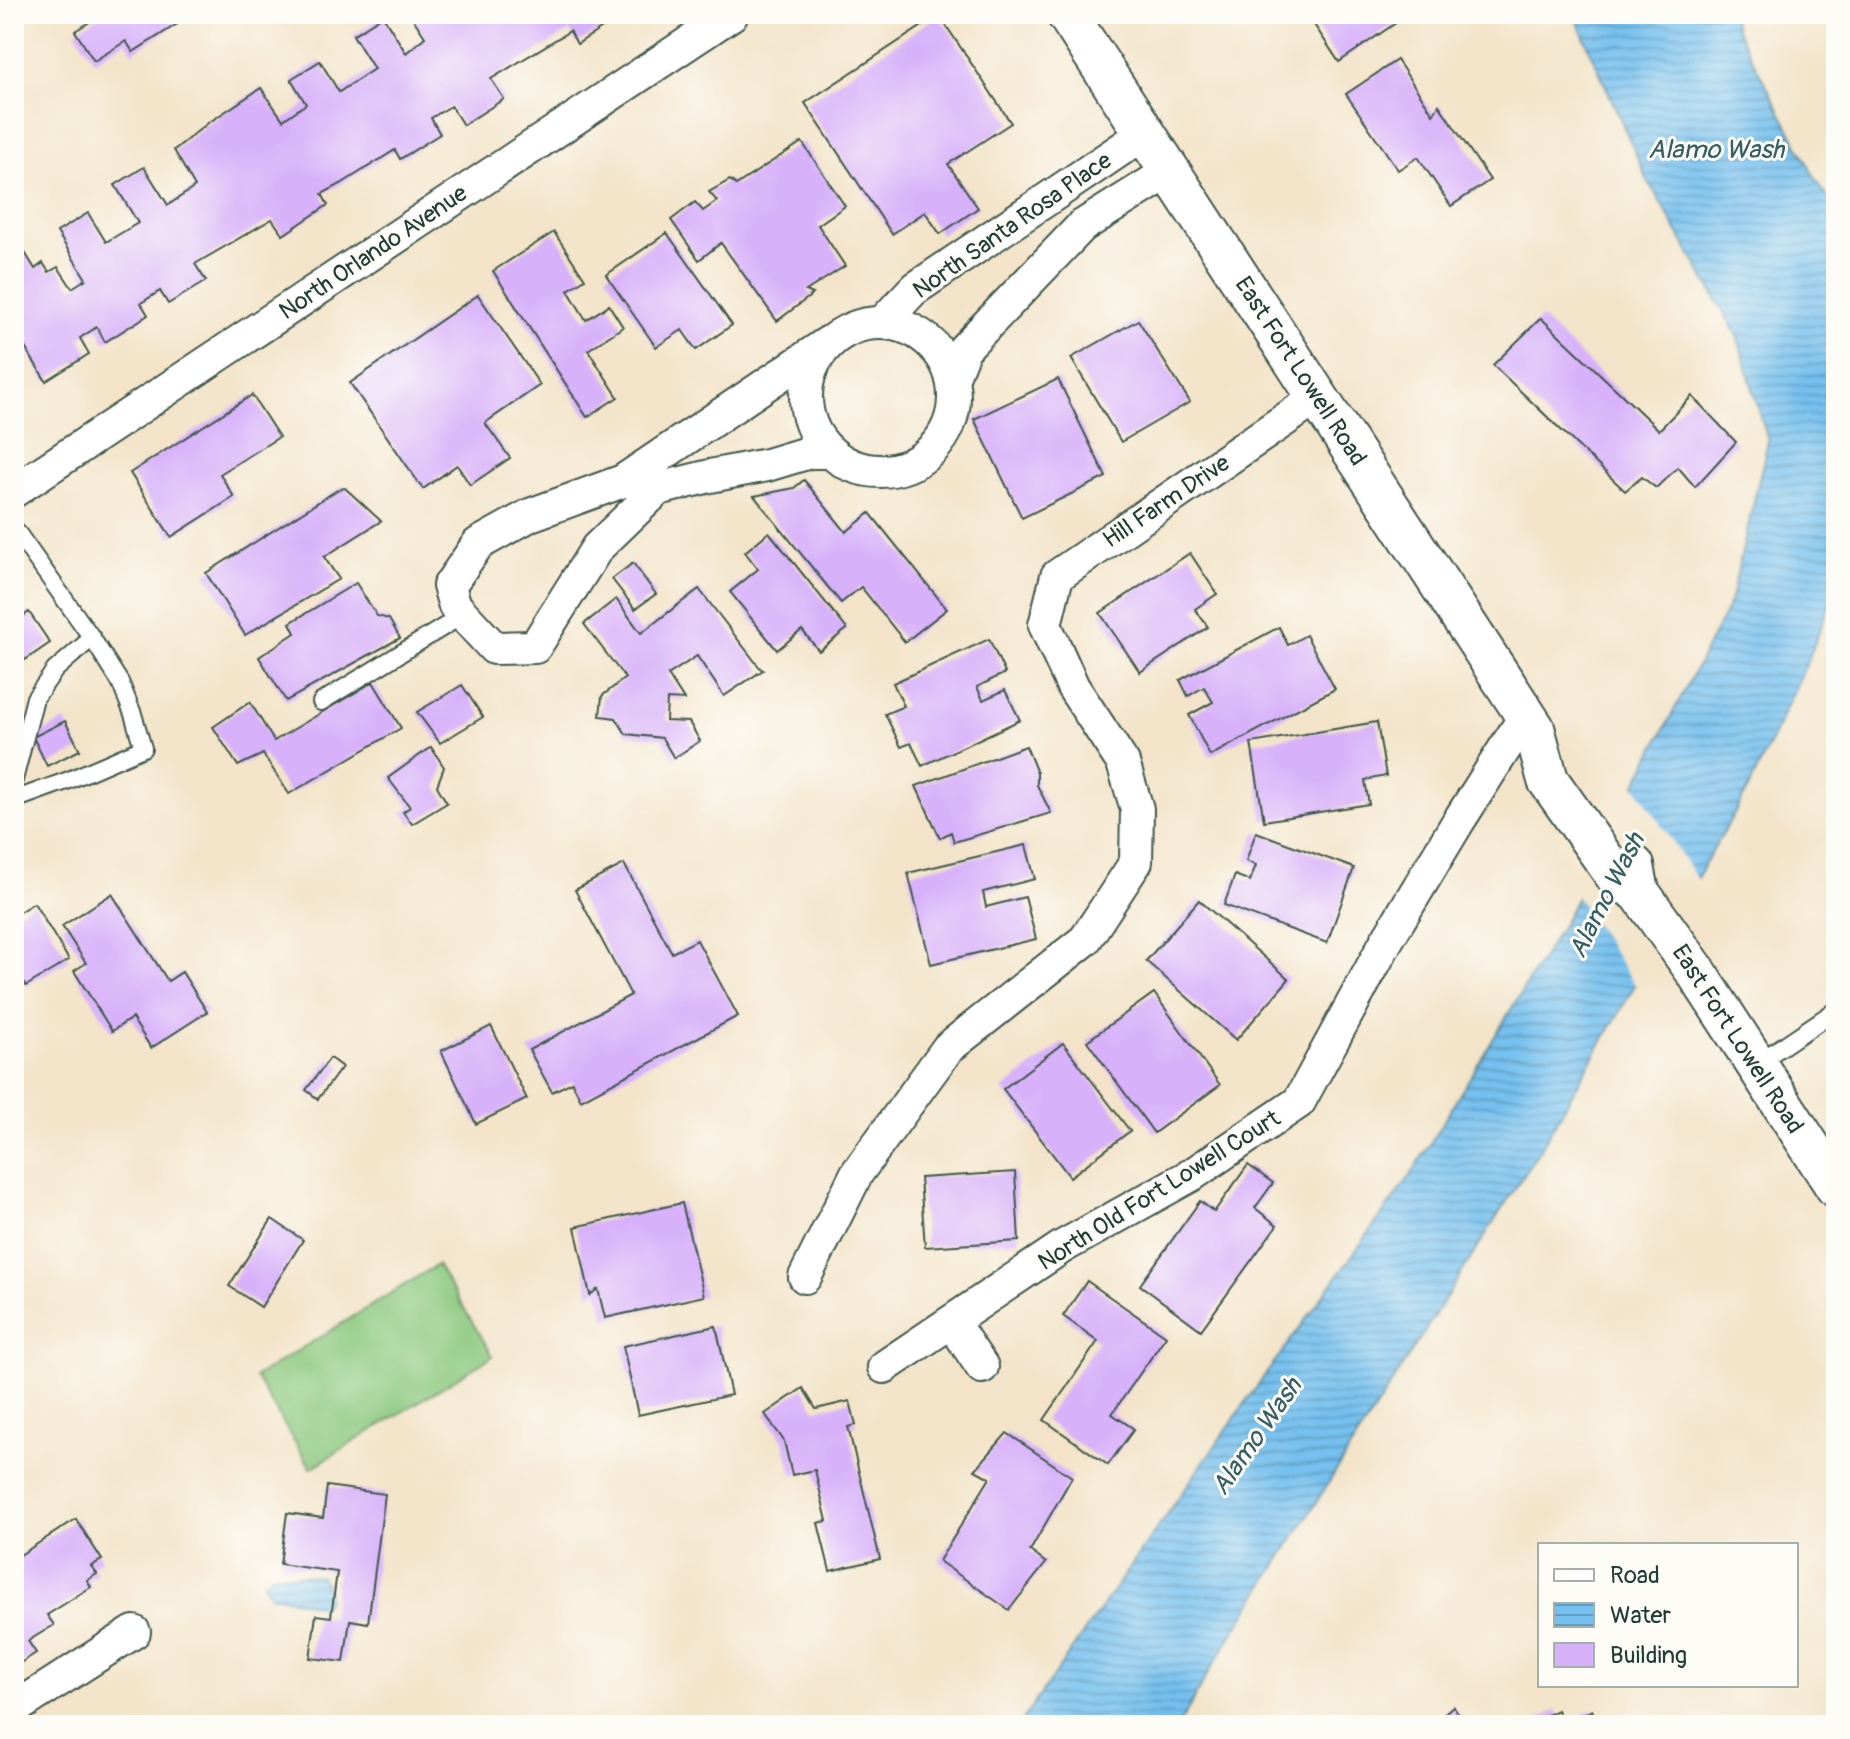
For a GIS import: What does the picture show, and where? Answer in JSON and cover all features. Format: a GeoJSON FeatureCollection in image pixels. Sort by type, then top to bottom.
{"type":"FeatureCollection","features":[{"type":"Feature","properties":{"kind":"street","name":"North Orlando Avenue"},"geometry":{"type":"LineString","coordinates":[[14,491],[732,14]]}},
{"type":"Feature","properties":{"kind":"street","name":"East Fort Lowell Road"},"geometry":{"type":"LineString","coordinates":[[1067,14],[1530,721],[1559,748],[1618,879],[1639,892],[1697,973],[1836,1187]]}},
{"type":"Feature","properties":{"kind":"street","name":"North Santa Rosa Place"},"geometry":{"type":"LineString","coordinates":[[883,322],[913,290],[1145,133]]}},
{"type":"Feature","properties":{"kind":"street","name":"North Santa Rosa Place"},"geometry":{"type":"LineString","coordinates":[[952,379],[964,349],[1082,226],[1170,171]]}},
{"type":"Feature","properties":{"kind":"street"},"geometry":{"type":"LineString","coordinates":[[829,342],[812,366],[805,395],[812,427],[830,452],[855,467],[878,471],[900,469],[929,453],[948,426],[954,404],[952,379],[938,351],[924,337],[905,326],[883,322],[857,325],[843,332],[623,481],[530,515],[478,544],[449,586],[455,606],[494,648],[535,647],[597,548],[658,489],[767,465],[810,452],[830,452]]}},
{"type":"Feature","properties":{"kind":"street","name":"Hill Farm Drive"},"geometry":{"type":"LineString","coordinates":[[805,1277],[857,1173],[948,1048],[1085,940],[1136,862],[1137,809],[1123,763],[1073,687],[1045,625],[1057,576],[1318,397]]}},
{"type":"Feature","properties":{"kind":"street","name":"North Old Fort Lowell Court"},"geometry":{"type":"LineString","coordinates":[[884,1367],[1062,1247],[1193,1174],[1299,1102],[1387,940],[1458,822],[1530,721]]}},
{"type":"Feature","properties":{"kind":"street"},"geometry":{"type":"LineString","coordinates":[[952,1322],[982,1367]]}},
{"type":"Feature","properties":{"kind":"street"},"geometry":{"type":"LineString","coordinates":[[14,1709],[134,1632]]}},
{"type":"Feature","properties":{"kind":"lane"},"geometry":{"type":"LineString","coordinates":[[14,528],[120,682],[143,748],[14,800]]}},
{"type":"Feature","properties":{"kind":"lane"},"geometry":{"type":"LineString","coordinates":[[321,702],[463,615]]}},
{"type":"Feature","properties":{"kind":"lane"},"geometry":{"type":"LineString","coordinates":[[14,780],[35,698],[55,670],[92,638]]}},
{"type":"Feature","properties":{"kind":"lane"},"geometry":{"type":"LineString","coordinates":[[1754,1064],[1836,1010]]}},
{"type":"Feature","properties":{"kind":"green space"},"geometry":{"type":"Polygon","coordinates":[[[437,1265],[493,1356],[311,1468],[255,1377],[437,1265]]]}},
{"type":"Feature","properties":{"kind":"water","name":"Alamo Wash"},"geometry":{"type":"Polygon","coordinates":[[[1574,14],[1731,14],[1815,178],[1836,210],[1836,588],[1809,658],[1750,786],[1545,1141],[1210,1670],[1179,1725],[1019,1725],[1250,1396],[1411,1175],[1564,922],[1730,603],[1768,441],[1737,335],[1646,177],[1574,14]]]}},
{"type":"Feature","properties":{"kind":"water"},"geometry":{"type":"Polygon","coordinates":[[[273,1574],[321,1576],[328,1599],[323,1606],[270,1595],[263,1583],[273,1574]]]}},
{"type":"Feature","properties":{"kind":"pier"},"geometry":{"type":"Polygon","coordinates":[[[1633,782],[1699,882],[1638,989],[1575,894],[1633,782]]]}},
{"type":"Feature","properties":{"kind":"building"},"geometry":{"type":"Polygon","coordinates":[[[100,14],[193,14],[133,52],[126,41],[94,61],[75,31],[100,14]]]}},
{"type":"Feature","properties":{"kind":"building"},"geometry":{"type":"Polygon","coordinates":[[[410,14],[616,14],[618,18],[577,44],[570,31],[491,79],[504,99],[463,125],[451,106],[431,118],[440,134],[400,159],[395,150],[322,194],[328,205],[283,235],[272,219],[195,264],[206,281],[168,304],[160,291],[141,303],[148,315],[105,342],[97,327],[80,338],[89,354],[46,381],[14,330],[14,325],[25,318],[14,301],[14,250],[21,246],[35,269],[43,263],[49,272],[58,267],[72,288],[86,279],[57,232],[88,213],[106,242],[138,223],[115,185],[144,167],[168,205],[195,187],[174,150],[208,123],[261,88],[283,120],[306,104],[291,79],[320,61],[339,92],[374,69],[353,35],[383,16],[406,53],[425,37],[410,14]]]}},
{"type":"Feature","properties":{"kind":"building"},"geometry":{"type":"Polygon","coordinates":[[[1307,14],[1396,14],[1400,20],[1339,62],[1307,14]]]}},
{"type":"Feature","properties":{"kind":"building"},"geometry":{"type":"Polygon","coordinates":[[[939,15],[1011,123],[948,164],[978,208],[940,234],[925,212],[892,234],[805,103],[939,15]]]}},
{"type":"Feature","properties":{"kind":"building"},"geometry":{"type":"Polygon","coordinates":[[[1397,60],[1433,114],[1439,105],[1490,180],[1451,206],[1418,157],[1398,170],[1346,94],[1397,60]]]}},
{"type":"Feature","properties":{"kind":"building"},"geometry":{"type":"Polygon","coordinates":[[[802,142],[845,206],[818,225],[845,266],[806,291],[813,294],[777,321],[721,243],[699,260],[671,220],[695,202],[703,211],[717,201],[709,192],[730,180],[736,185],[802,142]]]}},
{"type":"Feature","properties":{"kind":"building"},"geometry":{"type":"Polygon","coordinates":[[[554,232],[585,279],[568,290],[586,320],[609,305],[623,327],[588,350],[618,397],[587,417],[493,271],[554,232]]]}},
{"type":"Feature","properties":{"kind":"building"},"geometry":{"type":"Polygon","coordinates":[[[667,233],[732,325],[696,350],[682,330],[656,347],[606,275],[667,233]]]}},
{"type":"Feature","properties":{"kind":"building"},"geometry":{"type":"Polygon","coordinates":[[[478,295],[540,385],[485,423],[510,458],[470,485],[457,465],[423,489],[350,383],[478,295]]]}},
{"type":"Feature","properties":{"kind":"building"},"geometry":{"type":"Polygon","coordinates":[[[1541,318],[1659,430],[1692,396],[1736,442],[1695,487],[1678,467],[1656,488],[1642,477],[1625,491],[1493,365],[1541,318]]]}},
{"type":"Feature","properties":{"kind":"building"},"geometry":{"type":"Polygon","coordinates":[[[1138,320],[1190,402],[1121,442],[1071,358],[1138,320]]]}},
{"type":"Feature","properties":{"kind":"building"},"geometry":{"type":"Polygon","coordinates":[[[1058,379],[1106,477],[1022,518],[974,419],[1058,379]]]}},
{"type":"Feature","properties":{"kind":"building"},"geometry":{"type":"Polygon","coordinates":[[[252,395],[279,437],[220,474],[234,497],[171,537],[130,473],[252,395]]]}},
{"type":"Feature","properties":{"kind":"building"},"geometry":{"type":"Polygon","coordinates":[[[804,480],[846,532],[870,513],[947,609],[905,642],[861,587],[841,603],[754,496],[794,488],[804,480]]]}},
{"type":"Feature","properties":{"kind":"building"},"geometry":{"type":"Polygon","coordinates":[[[345,488],[381,521],[324,557],[339,579],[245,635],[206,573],[345,488]]]}},
{"type":"Feature","properties":{"kind":"building"},"geometry":{"type":"Polygon","coordinates":[[[769,532],[847,629],[819,651],[802,630],[777,650],[730,592],[758,569],[745,552],[769,532]]]}},
{"type":"Feature","properties":{"kind":"building"},"geometry":{"type":"Polygon","coordinates":[[[1190,553],[1217,594],[1195,609],[1208,627],[1140,672],[1100,613],[1190,553]]]}},
{"type":"Feature","properties":{"kind":"building"},"geometry":{"type":"Polygon","coordinates":[[[633,563],[656,594],[635,609],[612,579],[633,563]]]}},
{"type":"Feature","properties":{"kind":"building"},"geometry":{"type":"Polygon","coordinates":[[[356,583],[377,616],[389,619],[400,638],[286,701],[259,657],[295,633],[290,623],[356,583]]]}},
{"type":"Feature","properties":{"kind":"building"},"geometry":{"type":"Polygon","coordinates":[[[699,589],[763,670],[724,696],[697,656],[668,675],[684,700],[667,699],[666,721],[689,722],[700,741],[674,758],[662,738],[626,734],[616,718],[600,716],[602,696],[625,678],[584,624],[616,599],[641,633],[699,589]]]}},
{"type":"Feature","properties":{"kind":"building"},"geometry":{"type":"Polygon","coordinates":[[[29,612],[50,643],[25,660],[14,643],[14,623],[29,612]]]}},
{"type":"Feature","properties":{"kind":"building"},"geometry":{"type":"Polygon","coordinates":[[[1279,627],[1288,645],[1306,635],[1335,689],[1210,756],[1189,715],[1213,702],[1204,687],[1188,696],[1180,680],[1279,627]]]}},
{"type":"Feature","properties":{"kind":"building"},"geometry":{"type":"Polygon","coordinates":[[[989,639],[1005,673],[977,687],[983,700],[1005,690],[1020,720],[922,766],[911,743],[901,747],[885,714],[904,706],[893,683],[989,639]]]}},
{"type":"Feature","properties":{"kind":"building"},"geometry":{"type":"Polygon","coordinates":[[[373,682],[401,728],[289,794],[263,754],[238,766],[213,727],[250,702],[274,741],[373,682]]]}},
{"type":"Feature","properties":{"kind":"building"},"geometry":{"type":"Polygon","coordinates":[[[462,685],[483,717],[440,743],[417,712],[462,685]]]}},
{"type":"Feature","properties":{"kind":"building"},"geometry":{"type":"Polygon","coordinates":[[[65,721],[80,750],[47,766],[33,737],[65,721]]]}},
{"type":"Feature","properties":{"kind":"building"},"geometry":{"type":"Polygon","coordinates":[[[1377,722],[1386,776],[1365,780],[1369,804],[1264,821],[1251,743],[1377,722]]]}},
{"type":"Feature","properties":{"kind":"building"},"geometry":{"type":"Polygon","coordinates":[[[1026,746],[1037,773],[1037,785],[1051,813],[954,842],[951,832],[940,838],[916,786],[1026,746]]]}},
{"type":"Feature","properties":{"kind":"building"},"geometry":{"type":"Polygon","coordinates":[[[431,747],[444,767],[437,786],[447,803],[412,824],[403,812],[410,807],[388,778],[431,747]]]}},
{"type":"Feature","properties":{"kind":"building"},"geometry":{"type":"Polygon","coordinates":[[[1256,832],[1354,868],[1327,943],[1224,905],[1235,875],[1250,881],[1256,865],[1246,861],[1256,832]]]}},
{"type":"Feature","properties":{"kind":"building"},"geometry":{"type":"Polygon","coordinates":[[[1026,845],[1035,879],[983,892],[986,907],[1025,897],[1036,939],[931,964],[908,873],[1026,845]]]}},
{"type":"Feature","properties":{"kind":"building"},"geometry":{"type":"Polygon","coordinates":[[[624,864],[672,953],[697,940],[738,1016],[581,1100],[572,1082],[552,1092],[529,1050],[631,995],[575,890],[624,864]]]}},
{"type":"Feature","properties":{"kind":"building"},"geometry":{"type":"Polygon","coordinates":[[[112,894],[168,981],[182,972],[207,1012],[151,1048],[132,1018],[112,1031],[74,971],[86,963],[62,926],[112,894]]]}},
{"type":"Feature","properties":{"kind":"building"},"geometry":{"type":"Polygon","coordinates":[[[1199,900],[1289,979],[1236,1040],[1146,961],[1199,900]]]}},
{"type":"Feature","properties":{"kind":"building"},"geometry":{"type":"Polygon","coordinates":[[[34,903],[69,960],[26,986],[14,967],[14,915],[34,903]]]}},
{"type":"Feature","properties":{"kind":"building"},"geometry":{"type":"Polygon","coordinates":[[[1154,993],[1220,1085],[1154,1133],[1087,1041],[1154,993]]]}},
{"type":"Feature","properties":{"kind":"building"},"geometry":{"type":"Polygon","coordinates":[[[491,1026],[527,1099],[476,1124],[441,1051],[491,1026]]]}},
{"type":"Feature","properties":{"kind":"building"},"geometry":{"type":"Polygon","coordinates":[[[1063,1043],[1130,1131],[1070,1177],[1003,1089],[1063,1043]]]}},
{"type":"Feature","properties":{"kind":"building"},"geometry":{"type":"Polygon","coordinates":[[[330,1058],[342,1067],[318,1099],[306,1090],[330,1058]]]}},
{"type":"Feature","properties":{"kind":"building"},"geometry":{"type":"Polygon","coordinates":[[[1248,1165],[1273,1183],[1255,1208],[1277,1225],[1201,1330],[1140,1285],[1200,1201],[1214,1212],[1248,1165]]]}},
{"type":"Feature","properties":{"kind":"building"},"geometry":{"type":"Polygon","coordinates":[[[1015,1172],[1019,1241],[925,1247],[920,1178],[1015,1172]]]}},
{"type":"Feature","properties":{"kind":"building"},"geometry":{"type":"Polygon","coordinates":[[[682,1203],[704,1296],[605,1318],[598,1289],[590,1295],[575,1227],[682,1203]]]}},
{"type":"Feature","properties":{"kind":"building"},"geometry":{"type":"Polygon","coordinates":[[[272,1219],[303,1240],[261,1307],[229,1286],[272,1219]]]}},
{"type":"Feature","properties":{"kind":"building"},"geometry":{"type":"Polygon","coordinates":[[[1087,1281],[1166,1336],[1112,1414],[1134,1429],[1108,1465],[1044,1420],[1098,1341],[1063,1316],[1087,1281]]]}},
{"type":"Feature","properties":{"kind":"building"},"geometry":{"type":"Polygon","coordinates":[[[716,1326],[731,1395],[638,1415],[623,1346],[716,1326]]]}},
{"type":"Feature","properties":{"kind":"building"},"geometry":{"type":"Polygon","coordinates":[[[803,1388],[816,1409],[850,1401],[856,1425],[848,1427],[880,1559],[830,1571],[818,1523],[827,1521],[815,1470],[792,1475],[784,1441],[765,1414],[803,1388]]]}},
{"type":"Feature","properties":{"kind":"building"},"geometry":{"type":"Polygon","coordinates":[[[1007,1433],[1072,1477],[1030,1551],[1046,1563],[1009,1610],[939,1561],[990,1478],[975,1470],[1007,1433]]]}},
{"type":"Feature","properties":{"kind":"building"},"geometry":{"type":"Polygon","coordinates":[[[327,1486],[385,1494],[368,1623],[350,1620],[344,1662],[310,1658],[316,1615],[331,1617],[337,1572],[280,1564],[287,1513],[323,1518],[327,1486]]]}},
{"type":"Feature","properties":{"kind":"building"},"geometry":{"type":"Polygon","coordinates":[[[76,1519],[102,1560],[91,1566],[97,1574],[87,1580],[91,1587],[47,1615],[54,1625],[28,1641],[36,1653],[14,1667],[14,1559],[76,1519]]]}},
{"type":"Feature","properties":{"kind":"building"},"geometry":{"type":"Polygon","coordinates":[[[1453,1706],[1466,1725],[1431,1725],[1453,1706]]]}},
{"type":"Feature","properties":{"kind":"building"},"geometry":{"type":"Polygon","coordinates":[[[1557,1710],[1564,1724],[1592,1710],[1600,1725],[1527,1725],[1557,1710]]]}}]}
